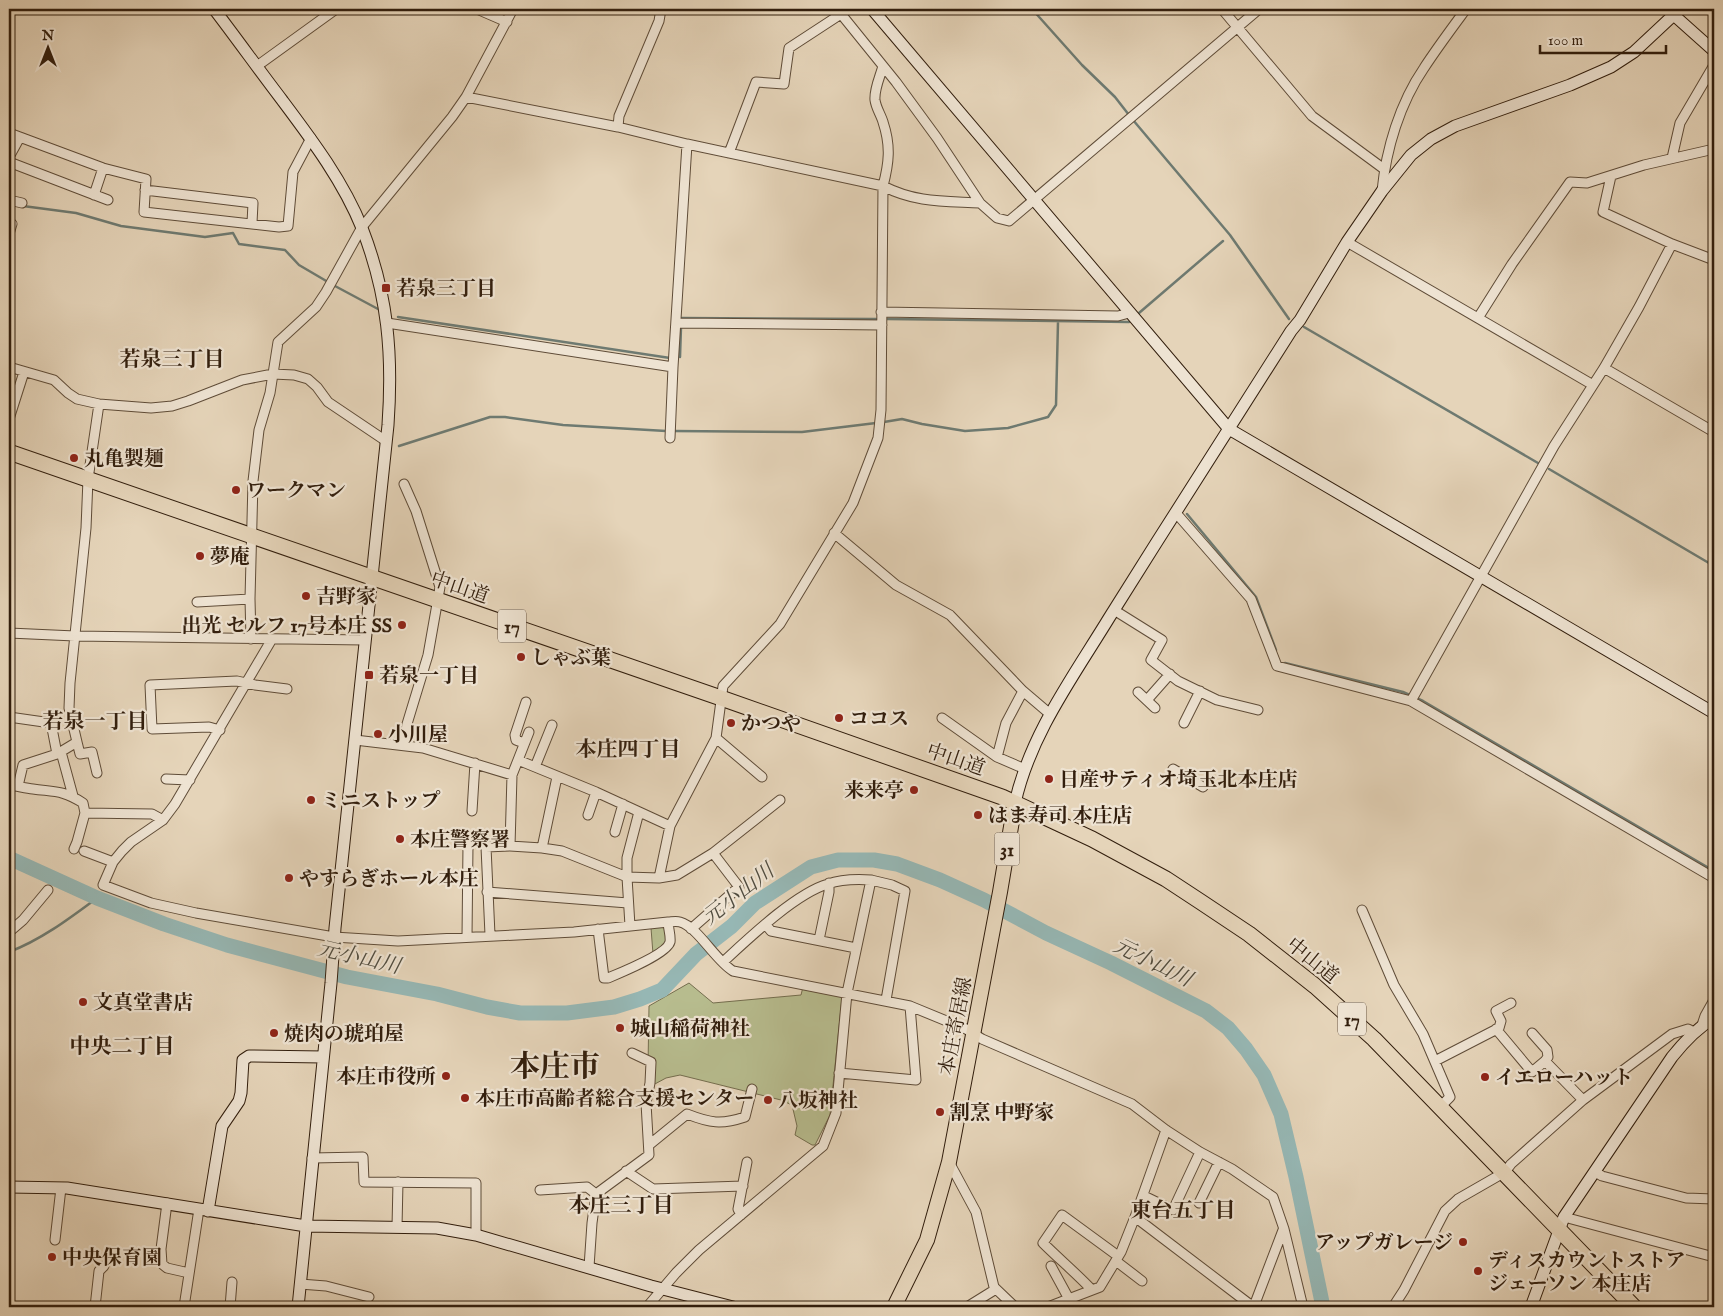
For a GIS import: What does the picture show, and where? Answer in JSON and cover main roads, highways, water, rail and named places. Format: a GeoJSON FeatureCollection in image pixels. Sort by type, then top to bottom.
{"type":"FeatureCollection","features":[{"type":"Feature","properties":{"kind":"highway","name":"中山道"},"geometry":{"type":"LineString","coordinates":[[9,452],[371,576],[1015,802],[1092,839],[1166,880],[1249,934],[1315,986],[1374,1040],[1505,1172],[1561,1223],[1634,1307]]}},
{"type":"Feature","properties":{"kind":"main road","name":"本庄寄居線"},"geometry":{"type":"LineString","coordinates":[[894,1307],[926,1240],[949,1162],[1000,895],[1015,802]]}},
{"type":"Feature","properties":{"kind":"waterway"},"geometry":{"type":"LineString","coordinates":[[1032,9],[1082,65],[1115,97],[1129,115]]}},
{"type":"Feature","properties":{"kind":"waterway"},"geometry":{"type":"LineString","coordinates":[[1133,120],[1230,235],[1289,319]]}},
{"type":"Feature","properties":{"kind":"waterway"},"geometry":{"type":"LineString","coordinates":[[23,206],[76,213],[121,226],[205,237],[233,233],[239,244],[285,250],[299,265],[328,282]]}},
{"type":"Feature","properties":{"kind":"waterway"},"geometry":{"type":"LineString","coordinates":[[1139,313],[1223,241]]}},
{"type":"Feature","properties":{"kind":"waterway"},"geometry":{"type":"LineString","coordinates":[[335,286],[378,309]]}},
{"type":"Feature","properties":{"kind":"waterway"},"geometry":{"type":"LineString","coordinates":[[398,317],[670,358]]}},
{"type":"Feature","properties":{"kind":"waterway"},"geometry":{"type":"LineString","coordinates":[[682,318],[876,319]]}},
{"type":"Feature","properties":{"kind":"waterway"},"geometry":{"type":"LineString","coordinates":[[887,319],[1129,322]]}},
{"type":"Feature","properties":{"kind":"waterway"},"geometry":{"type":"LineString","coordinates":[[884,422],[902,419],[965,431],[1008,428],[1048,417],[1056,405],[1058,322]]}},
{"type":"Feature","properties":{"kind":"waterway"},"geometry":{"type":"LineString","coordinates":[[680,357],[681,327]]}},
{"type":"Feature","properties":{"kind":"waterway"},"geometry":{"type":"LineString","coordinates":[[1304,327],[1538,463]]}},
{"type":"Feature","properties":{"kind":"waterway"},"geometry":{"type":"LineString","coordinates":[[399,446],[490,417],[505,417],[563,425],[666,431]]}},
{"type":"Feature","properties":{"kind":"waterway"},"geometry":{"type":"LineString","coordinates":[[673,431],[802,432],[876,423]]}},
{"type":"Feature","properties":{"kind":"waterway"},"geometry":{"type":"LineString","coordinates":[[1549,469],[1714,566]]}},
{"type":"Feature","properties":{"kind":"waterway"},"geometry":{"type":"LineString","coordinates":[[1187,514],[1256,597],[1276,650]]}},
{"type":"Feature","properties":{"kind":"waterway"},"geometry":{"type":"LineString","coordinates":[[1285,663],[1403,692],[1423,701],[1714,871]]}},
{"type":"Feature","properties":{"kind":"waterway","name":"元小山川"},"geometry":{"type":"LineString","coordinates":[[9,858],[97,898],[164,924],[227,945],[347,977],[437,994],[487,1007],[520,1013],[567,1013],[614,1007],[640,999],[662,990],[696,954],[732,926],[755,903],[811,867],[838,860],[874,860],[897,864],[940,880],[984,900],[1046,933],[1111,963],[1206,1011],[1228,1028],[1246,1049],[1264,1075],[1281,1114],[1323,1307]]}},
{"type":"Feature","properties":{"kind":"waterway"},"geometry":{"type":"LineString","coordinates":[[9,952],[44,935],[97,898]]}},
{"type":"Feature","properties":{"kind":"place","name":"若泉三丁目"},"geometry":{"type":"Point","coordinates":[386,288]}},
{"type":"Feature","properties":{"kind":"place","name":"丸亀製麺"},"geometry":{"type":"Point","coordinates":[74,458]}},
{"type":"Feature","properties":{"kind":"place","name":"ワークマン"},"geometry":{"type":"Point","coordinates":[236,490]}},
{"type":"Feature","properties":{"kind":"place","name":"夢庵"},"geometry":{"type":"Point","coordinates":[200,556]}},
{"type":"Feature","properties":{"kind":"place","name":"吉野家"},"geometry":{"type":"Point","coordinates":[306,596]}},
{"type":"Feature","properties":{"kind":"place","name":"出光 セルフ 17号本庄 SS"},"geometry":{"type":"Point","coordinates":[402,625]}},
{"type":"Feature","properties":{"kind":"place","name":"しゃぶ葉"},"geometry":{"type":"Point","coordinates":[521,657]}},
{"type":"Feature","properties":{"kind":"place","name":"若泉一丁目"},"geometry":{"type":"Point","coordinates":[369,675]}},
{"type":"Feature","properties":{"kind":"place","name":"ココス"},"geometry":{"type":"Point","coordinates":[839,718]}},
{"type":"Feature","properties":{"kind":"place","name":"かつや"},"geometry":{"type":"Point","coordinates":[731,723]}},
{"type":"Feature","properties":{"kind":"place","name":"小川屋"},"geometry":{"type":"Point","coordinates":[378,734]}},
{"type":"Feature","properties":{"kind":"place","name":"日産サティオ埼玉北本庄店"},"geometry":{"type":"Point","coordinates":[1049,779]}},
{"type":"Feature","properties":{"kind":"place","name":"来来亭"},"geometry":{"type":"Point","coordinates":[914,790]}},
{"type":"Feature","properties":{"kind":"place","name":"ミニストップ"},"geometry":{"type":"Point","coordinates":[311,800]}},
{"type":"Feature","properties":{"kind":"place","name":"はま寿司 本庄店"},"geometry":{"type":"Point","coordinates":[978,815]}},
{"type":"Feature","properties":{"kind":"place","name":"本庄警察署"},"geometry":{"type":"Point","coordinates":[400,839]}},
{"type":"Feature","properties":{"kind":"place","name":"やすらぎホール本庄"},"geometry":{"type":"Point","coordinates":[289,878]}},
{"type":"Feature","properties":{"kind":"place","name":"文真堂書店"},"geometry":{"type":"Point","coordinates":[83,1002]}},
{"type":"Feature","properties":{"kind":"place","name":"城山稲荷神社"},"geometry":{"type":"Point","coordinates":[620,1028]}},
{"type":"Feature","properties":{"kind":"place","name":"焼肉の琥珀屋"},"geometry":{"type":"Point","coordinates":[274,1033]}},
{"type":"Feature","properties":{"kind":"place","name":"本庄市役所"},"geometry":{"type":"Point","coordinates":[446,1076]}},
{"type":"Feature","properties":{"kind":"place","name":"イエローハット"},"geometry":{"type":"Point","coordinates":[1485,1077]}},
{"type":"Feature","properties":{"kind":"place","name":"本庄市高齢者総合支援センター"},"geometry":{"type":"Point","coordinates":[465,1098]}},
{"type":"Feature","properties":{"kind":"place","name":"八坂神社"},"geometry":{"type":"Point","coordinates":[768,1100]}},
{"type":"Feature","properties":{"kind":"place","name":"割烹 中野家"},"geometry":{"type":"Point","coordinates":[940,1112]}},
{"type":"Feature","properties":{"kind":"place","name":"アップガレージ"},"geometry":{"type":"Point","coordinates":[1463,1242]}},
{"type":"Feature","properties":{"kind":"place","name":"中央保育園"},"geometry":{"type":"Point","coordinates":[52,1257]}},
{"type":"Feature","properties":{"kind":"place","name":"ディスカウントストア ジェーソン 本庄店"},"geometry":{"type":"Point","coordinates":[1478,1271]}},
{"type":"Feature","properties":{"kind":"district","name":"若泉三丁目"},"geometry":{"type":"Point","coordinates":[172,359]}},
{"type":"Feature","properties":{"kind":"district","name":"若泉一丁目"},"geometry":{"type":"Point","coordinates":[95,721]}},
{"type":"Feature","properties":{"kind":"district","name":"本庄四丁目"},"geometry":{"type":"Point","coordinates":[628,749]}},
{"type":"Feature","properties":{"kind":"district","name":"中央二丁目"},"geometry":{"type":"Point","coordinates":[122,1046]}},
{"type":"Feature","properties":{"kind":"district","name":"本庄市"},"geometry":{"type":"Point","coordinates":[555,1066]}},
{"type":"Feature","properties":{"kind":"district","name":"本庄三丁目"},"geometry":{"type":"Point","coordinates":[621,1205]}},
{"type":"Feature","properties":{"kind":"district","name":"東台五丁目"},"geometry":{"type":"Point","coordinates":[1183,1210]}}]}
